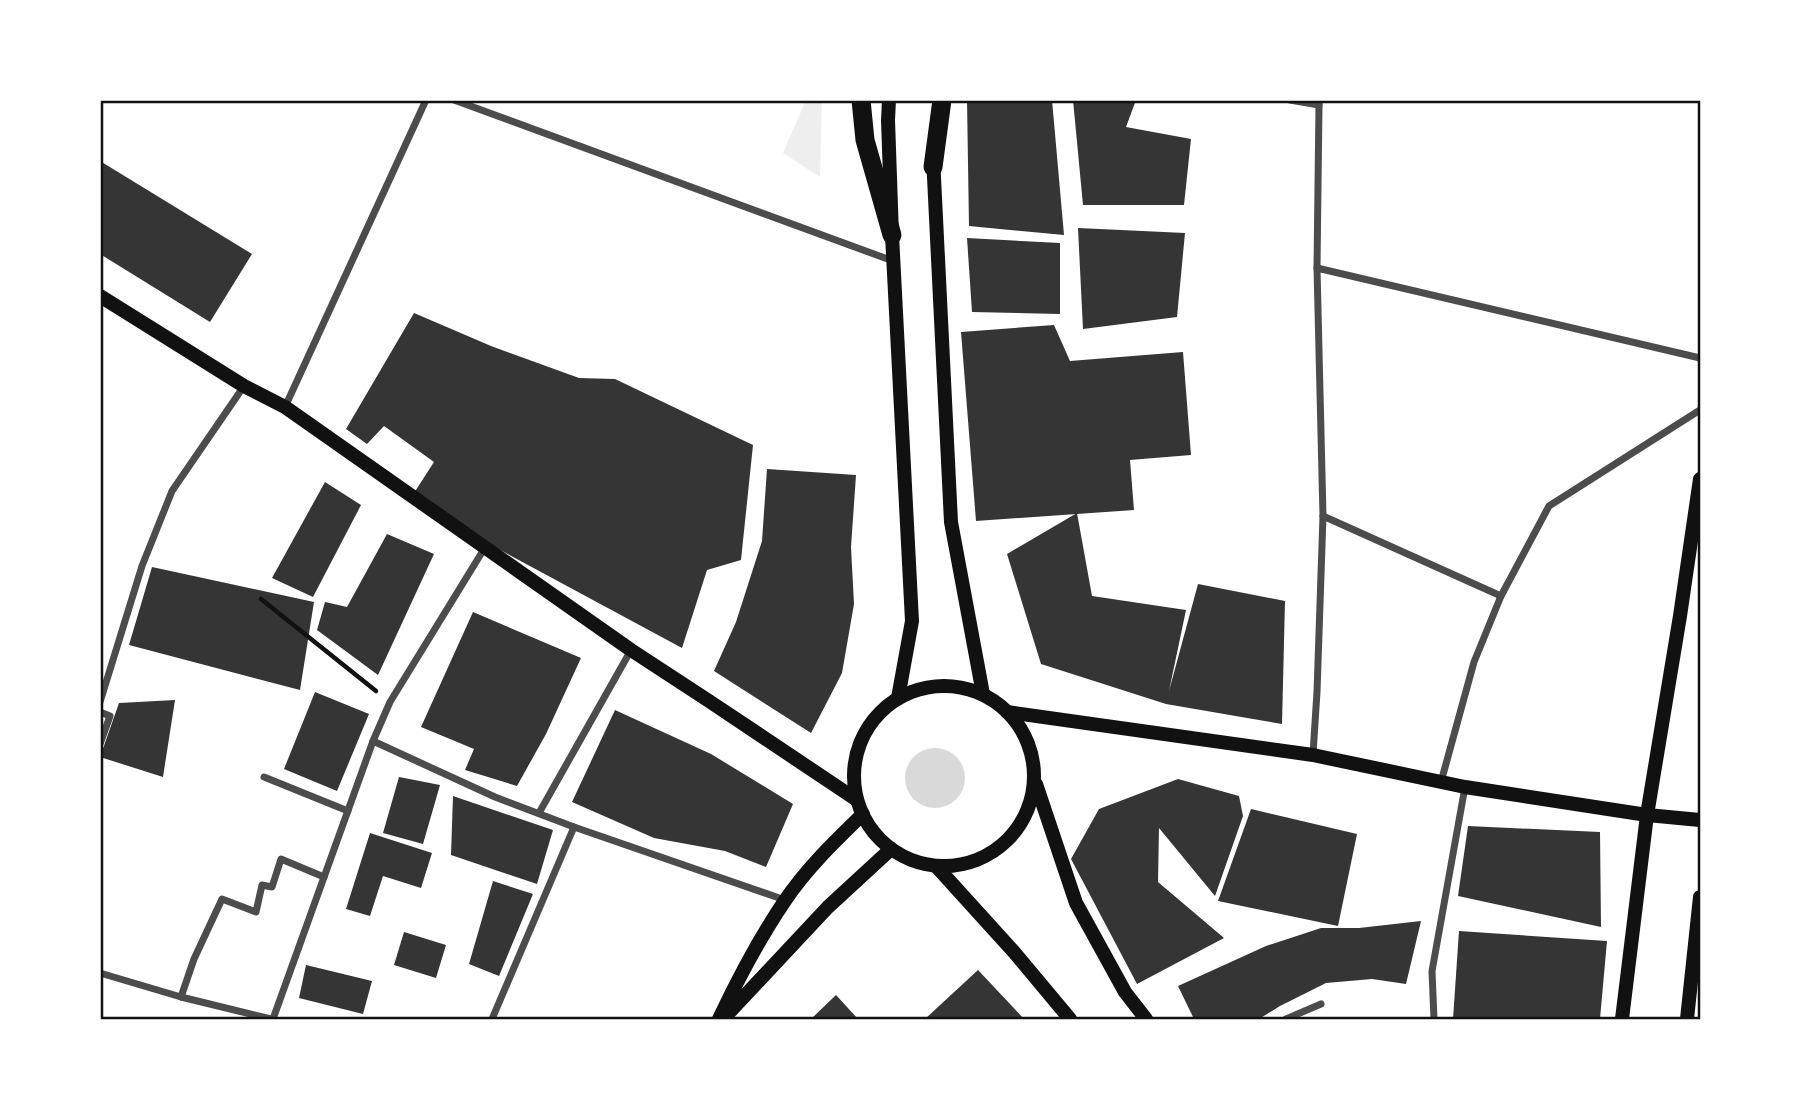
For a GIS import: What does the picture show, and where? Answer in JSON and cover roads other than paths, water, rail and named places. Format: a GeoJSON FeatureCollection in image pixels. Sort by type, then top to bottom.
{"type":"FeatureCollection","features":[{"type":"Feature","properties":{"kind":"highway"},"geometry":{"type":"LineString","coordinates":[[861,100],[865,140],[892,235]]}},
{"type":"Feature","properties":{"kind":"highway"},"geometry":{"type":"LineString","coordinates":[[933,167],[943,100]]}},
{"type":"Feature","properties":{"kind":"main road"},"geometry":{"type":"LineString","coordinates":[[889,100],[892,235],[912,621],[898,698]]}},
{"type":"Feature","properties":{"kind":"main road"},"geometry":{"type":"LineString","coordinates":[[931,100],[951,522],[983,694]]}},
{"type":"Feature","properties":{"kind":"main road"},"geometry":{"type":"LineString","coordinates":[[100,296],[243,386],[285,407],[484,549],[860,807]]}},
{"type":"Feature","properties":{"kind":"main road"},"geometry":{"type":"LineString","coordinates":[[1622,1019],[1647,815],[1700,479]]}},
{"type":"Feature","properties":{"kind":"main road"},"geometry":{"type":"LineString","coordinates":[[935,687],[955,687],[983,694],[1007,712],[1025,735],[1034,764],[1033,794],[1022,822],[1003,845],[977,860],[948,866],[918,863],[891,849],[869,827],[860,807],[853,771],[860,743],[875,717],[898,698],[935,687]]}},
{"type":"Feature","properties":{"kind":"main road"},"geometry":{"type":"LineString","coordinates":[[1007,712],[1312,755],[1465,787],[1647,815],[1700,820]]}},
{"type":"Feature","properties":{"kind":"main road"},"geometry":{"type":"LineString","coordinates":[[1034,778],[1076,903],[1125,992],[1146,1019]]}},
{"type":"Feature","properties":{"kind":"main road"},"geometry":{"type":"LineString","coordinates":[[721,1019],[747,961],[785,900],[860,807]]}},
{"type":"Feature","properties":{"kind":"main road"},"geometry":{"type":"LineString","coordinates":[[721,1019],[828,907],[891,849]]}},
{"type":"Feature","properties":{"kind":"main road"},"geometry":{"type":"LineString","coordinates":[[936,866],[1070,1019]]}},
{"type":"Feature","properties":{"kind":"main road"},"geometry":{"type":"LineString","coordinates":[[1687,1019],[1700,897]]}},
{"type":"Feature","properties":{"kind":"street"},"geometry":{"type":"LineString","coordinates":[[285,407],[426,100]]}},
{"type":"Feature","properties":{"kind":"street"},"geometry":{"type":"LineString","coordinates":[[454,100],[894,261]]}},
{"type":"Feature","properties":{"kind":"street"},"geometry":{"type":"LineString","coordinates":[[1290,100],[1319,102],[1317,268],[1322,516],[1317,692],[1312,755]]}},
{"type":"Feature","properties":{"kind":"street"},"geometry":{"type":"LineString","coordinates":[[1317,268],[1700,358]]}},
{"type":"Feature","properties":{"kind":"street"},"geometry":{"type":"LineString","coordinates":[[100,702],[142,566],[172,491],[243,386]]}},
{"type":"Feature","properties":{"kind":"street"},"geometry":{"type":"LineString","coordinates":[[1441,782],[1474,662],[1501,596],[1549,506],[1700,410]]}},
{"type":"Feature","properties":{"kind":"street"},"geometry":{"type":"LineString","coordinates":[[1322,516],[1501,596]]}},
{"type":"Feature","properties":{"kind":"street"},"geometry":{"type":"LineString","coordinates":[[100,973],[181,997],[272,1019],[373,741],[390,702],[484,549]]}},
{"type":"Feature","properties":{"kind":"street"},"geometry":{"type":"LineString","coordinates":[[539,813],[631,650]]}},
{"type":"Feature","properties":{"kind":"street"},"geometry":{"type":"LineString","coordinates":[[100,712],[110,716],[100,744]]}},
{"type":"Feature","properties":{"kind":"street"},"geometry":{"type":"LineString","coordinates":[[373,741],[495,797],[785,900]]}},
{"type":"Feature","properties":{"kind":"street"},"geometry":{"type":"LineString","coordinates":[[264,777],[348,811]]}},
{"type":"Feature","properties":{"kind":"street"},"geometry":{"type":"LineString","coordinates":[[1434,1019],[1432,971],[1465,787]]}},
{"type":"Feature","properties":{"kind":"street"},"geometry":{"type":"LineString","coordinates":[[492,1019],[574,827]]}},
{"type":"Feature","properties":{"kind":"street"},"geometry":{"type":"LineString","coordinates":[[181,997],[194,959],[222,899],[256,912],[262,885],[272,887],[281,859],[324,877]]}},
{"type":"Feature","properties":{"kind":"street"},"geometry":{"type":"LineString","coordinates":[[1286,1019],[1321,1004]]}}]}
